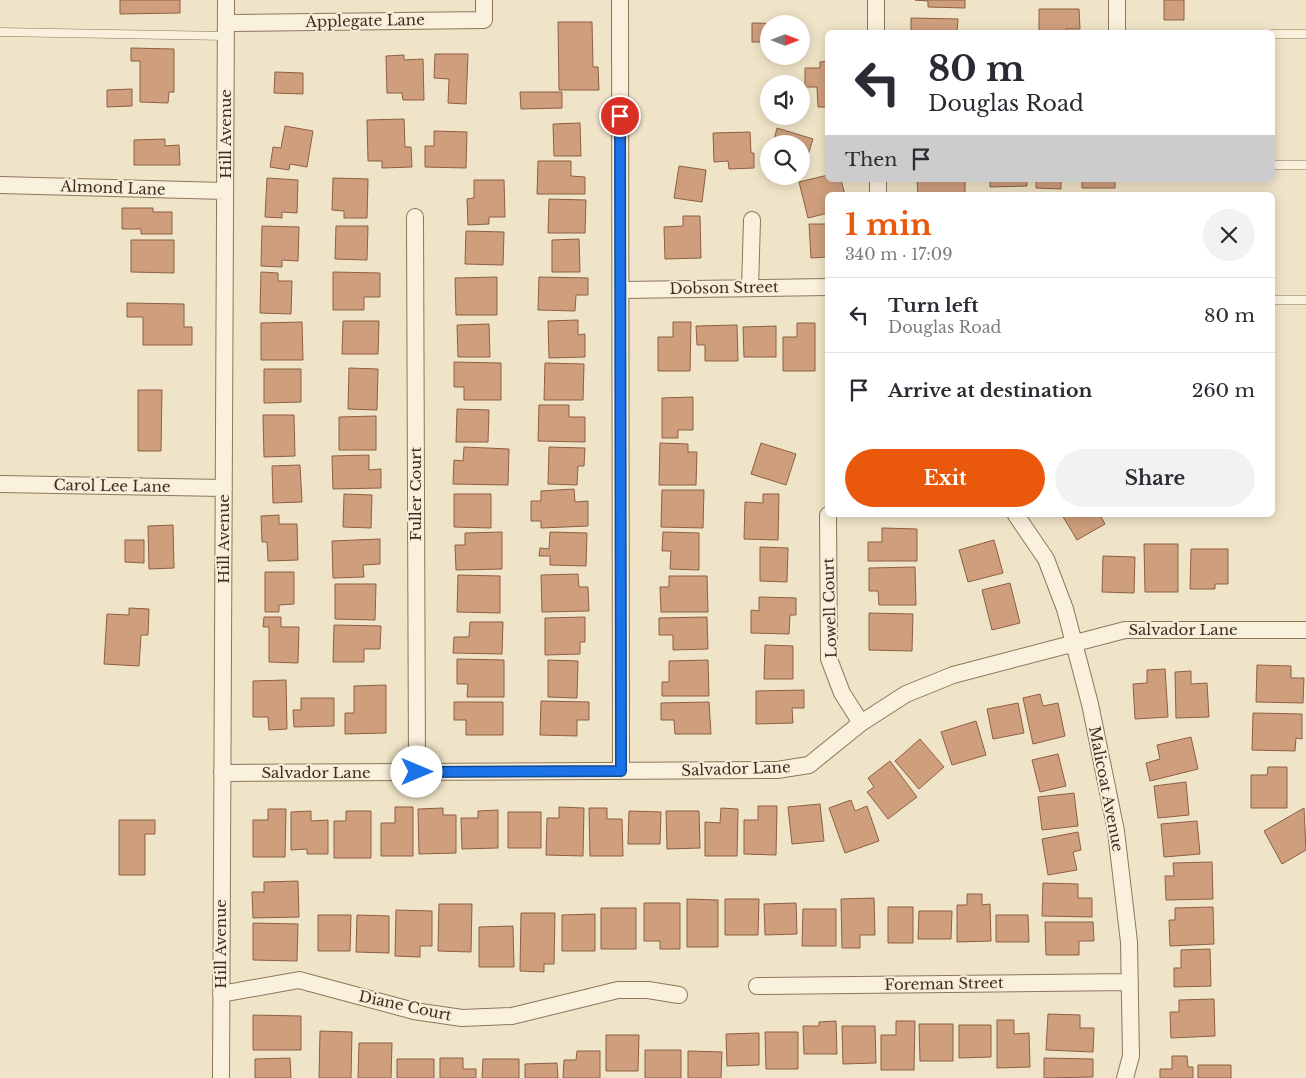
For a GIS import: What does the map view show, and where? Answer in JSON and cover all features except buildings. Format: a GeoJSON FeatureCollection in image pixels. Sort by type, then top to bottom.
{"type":"FeatureCollection","features":[{"type":"Feature","properties":{"kind":"street","name":"Hill Avenue"},"geometry":{"type":"LineString","coordinates":[[221,1078],[226,0]]}},
{"type":"Feature","properties":{"kind":"street","name":"Applegate Lane"},"geometry":{"type":"LineString","coordinates":[[226,29],[484,20],[484,0]]}},
{"type":"Feature","properties":{"kind":"street"},"geometry":{"type":"LineString","coordinates":[[620,0],[621,771]]}},
{"type":"Feature","properties":{"kind":"street"},"geometry":{"type":"LineString","coordinates":[[876,0],[876,30]]}},
{"type":"Feature","properties":{"kind":"street"},"geometry":{"type":"LineString","coordinates":[[1117,0],[1117,30]]}},
{"type":"Feature","properties":{"kind":"street","name":"Almond Lane"},"geometry":{"type":"LineString","coordinates":[[0,185],[225,191]]}},
{"type":"Feature","properties":{"kind":"street","name":"Fuller Court"},"geometry":{"type":"LineString","coordinates":[[415,217],[417,772]]}},
{"type":"Feature","properties":{"kind":"street"},"geometry":{"type":"LineString","coordinates":[[750,288],[752,220]]}},
{"type":"Feature","properties":{"kind":"street","name":"Dobson Street"},"geometry":{"type":"LineString","coordinates":[[621,290],[825,287]]}},
{"type":"Feature","properties":{"kind":"street","name":"Carol Lee Lane"},"geometry":{"type":"LineString","coordinates":[[0,484],[224,488]]}},
{"type":"Feature","properties":{"kind":"street","name":"Lowell Court"},"geometry":{"type":"LineString","coordinates":[[828,517],[829,659],[842,693],[862,723]]}},
{"type":"Feature","properties":{"kind":"street","name":"Malicoat Avenue"},"geometry":{"type":"LineString","coordinates":[[1017,517],[1046,559],[1065,609],[1090,704],[1116,831],[1129,942],[1130,1056],[1125,1078]]}},
{"type":"Feature","properties":{"kind":"street","name":"Salvador Lane"},"geometry":{"type":"LineString","coordinates":[[222,773],[777,770],[810,764],[862,723],[906,694],[953,675],[1125,630],[1306,630]]}},
{"type":"Feature","properties":{"kind":"street","name":"Diane Court"},"geometry":{"type":"LineString","coordinates":[[221,994],[299,980],[414,1011],[462,1018],[512,1016],[618,990],[648,990],[679,995]]}},
{"type":"Feature","properties":{"kind":"street","name":"Foreman Street"},"geometry":{"type":"LineString","coordinates":[[758,986],[1130,982]]}},
{"type":"Feature","properties":{"kind":"lane"},"geometry":{"type":"LineString","coordinates":[[0,32],[226,29]]}},
{"type":"Feature","properties":{"kind":"lane"},"geometry":{"type":"LineString","coordinates":[[1275,34],[1306,34]]}},
{"type":"Feature","properties":{"kind":"lane"},"geometry":{"type":"LineString","coordinates":[[1275,165],[1306,165]]}},
{"type":"Feature","properties":{"kind":"lane"},"geometry":{"type":"LineString","coordinates":[[1275,300],[1306,300]]}},
{"type":"Feature","properties":{"kind":"route"},"geometry":{"type":"LineString","coordinates":[[417,772],[621,771],[620,116]]}}]}
